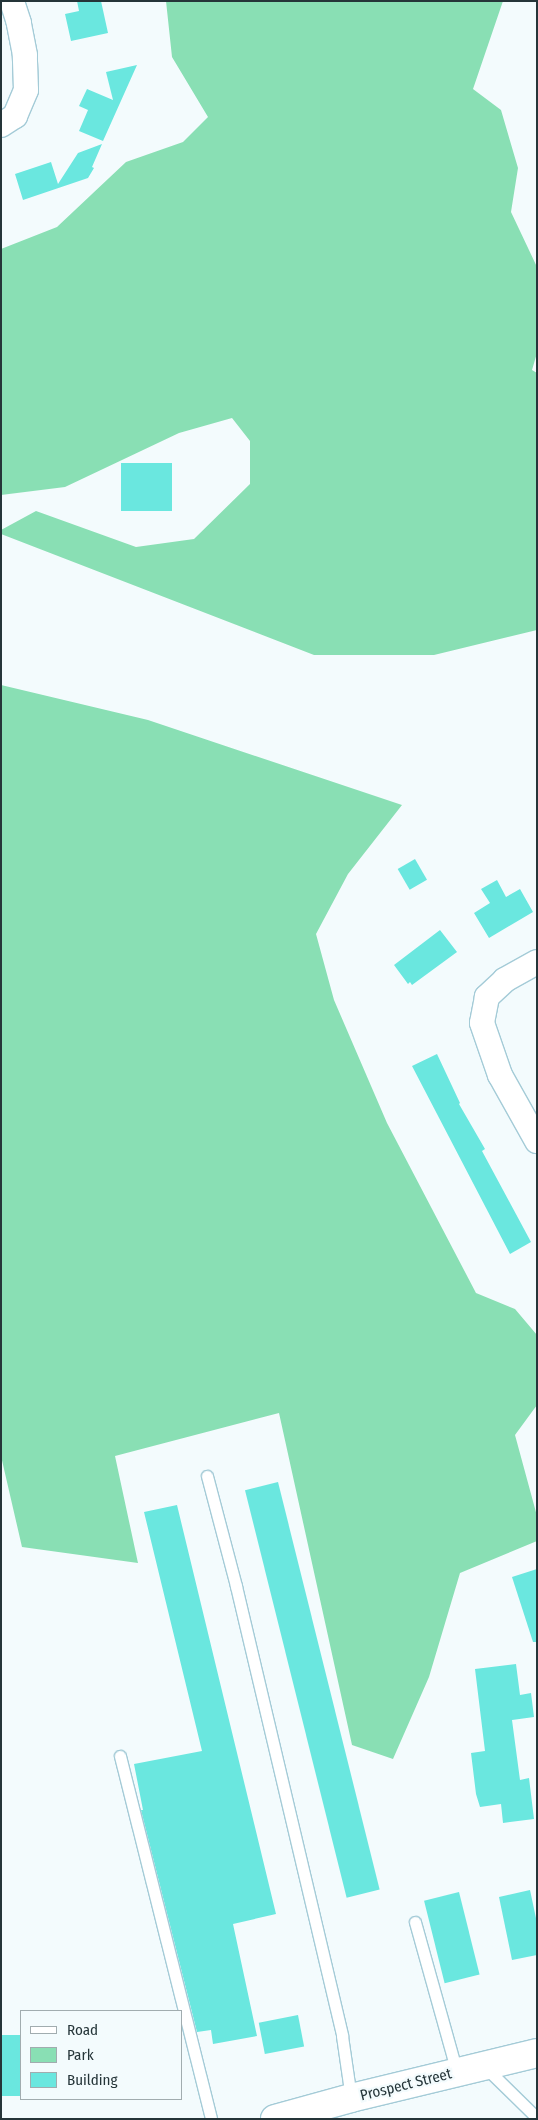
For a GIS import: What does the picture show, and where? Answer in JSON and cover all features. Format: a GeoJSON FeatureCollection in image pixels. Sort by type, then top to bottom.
{"type":"FeatureCollection","features":[{"type":"Feature","properties":{"kind":"main road","name":"Prospect Street"},"geometry":{"type":"LineString","coordinates":[[275,2119],[351,2098],[537,2053]]}},
{"type":"Feature","properties":{"kind":"street"},"geometry":{"type":"LineString","coordinates":[[1,126],[15,116],[26,90],[21,31],[12,1]]}},
{"type":"Feature","properties":{"kind":"street"},"geometry":{"type":"LineString","coordinates":[[537,962],[505,980],[487,997],[482,1023],[500,1075],[537,1141]]}},
{"type":"Feature","properties":{"kind":"lane"},"geometry":{"type":"LineString","coordinates":[[207,1476],[236,1586],[342,2036],[351,2098]]}},
{"type":"Feature","properties":{"kind":"lane"},"geometry":{"type":"LineString","coordinates":[[120,1756],[211,2119]]}},
{"type":"Feature","properties":{"kind":"lane"},"geometry":{"type":"LineString","coordinates":[[414,1922],[458,2072]]}},
{"type":"Feature","properties":{"kind":"lane"},"geometry":{"type":"LineString","coordinates":[[484,2066],[537,2118]]}},
{"type":"Feature","properties":{"kind":"green space"},"geometry":{"type":"Polygon","coordinates":[[[166,1],[503,1],[473,89],[501,110],[518,168],[511,212],[537,267],[537,353],[532,370],[537,373],[537,630],[434,655],[314,655],[1,534],[1,530],[36,511],[136,547],[194,539],[250,484],[250,441],[232,418],[179,433],[65,487],[1,495],[1,249],[57,227],[126,162],[183,142],[208,117],[172,57],[166,1]]]}},
{"type":"Feature","properties":{"kind":"green space"},"geometry":{"type":"Polygon","coordinates":[[[1,685],[148,720],[402,805],[348,874],[316,934],[334,1000],[387,1123],[476,1293],[515,1309],[537,1335],[537,1405],[515,1435],[537,1516],[537,1541],[460,1573],[429,1677],[393,1759],[352,1745],[279,1413],[115,1456],[138,1563],[22,1547],[1,1456],[1,685]]]}},
{"type":"Feature","properties":{"kind":"building"},"geometry":{"type":"Polygon","coordinates":[[[77,1],[101,1],[108,33],[71,41],[65,14],[79,11],[77,1]]]}},
{"type":"Feature","properties":{"kind":"building"},"geometry":{"type":"Polygon","coordinates":[[[137,65],[103,141],[79,131],[88,110],[79,106],[87,89],[113,100],[106,72],[137,65]]]}},
{"type":"Feature","properties":{"kind":"building"},"geometry":{"type":"Polygon","coordinates":[[[102,144],[92,167],[94,168],[88,178],[23,200],[15,174],[51,162],[58,184],[78,153],[102,144]]]}},
{"type":"Feature","properties":{"kind":"building"},"geometry":{"type":"Polygon","coordinates":[[[121,463],[172,463],[172,511],[121,511],[121,463]]]}},
{"type":"Feature","properties":{"kind":"building"},"geometry":{"type":"Polygon","coordinates":[[[415,859],[427,880],[410,890],[398,869],[415,859]]]}},
{"type":"Feature","properties":{"kind":"building"},"geometry":{"type":"Polygon","coordinates":[[[497,880],[506,897],[520,889],[533,912],[489,938],[474,913],[490,903],[481,889],[497,880]]]}},
{"type":"Feature","properties":{"kind":"building"},"geometry":{"type":"Polygon","coordinates":[[[440,930],[457,952],[412,985],[410,982],[408,984],[394,965],[440,930]]]}},
{"type":"Feature","properties":{"kind":"building"},"geometry":{"type":"Polygon","coordinates":[[[437,1054],[459,1104],[485,1149],[482,1151],[531,1242],[510,1254],[412,1066],[437,1054]]]}},
{"type":"Feature","properties":{"kind":"building"},"geometry":{"type":"Polygon","coordinates":[[[278,1482],[380,1890],[347,1898],[245,1490],[278,1482]]]}},
{"type":"Feature","properties":{"kind":"building"},"geometry":{"type":"Polygon","coordinates":[[[177,1505],[276,1914],[233,1924],[257,2036],[213,2044],[211,2030],[197,2032],[141,1810],[143,1810],[134,1764],[202,1751],[144,1512],[177,1505]]]}},
{"type":"Feature","properties":{"kind":"building"},"geometry":{"type":"Polygon","coordinates":[[[537,1569],[537,1642],[533,1642],[512,1577],[537,1569]]]}},
{"type":"Feature","properties":{"kind":"building"},"geometry":{"type":"Polygon","coordinates":[[[516,1664],[520,1695],[531,1693],[534,1717],[512,1720],[520,1780],[529,1778],[534,1819],[503,1823],[501,1804],[480,1807],[476,1794],[471,1753],[485,1751],[475,1669],[516,1664]]]}},
{"type":"Feature","properties":{"kind":"building"},"geometry":{"type":"Polygon","coordinates":[[[530,1890],[537,1923],[537,1955],[512,1960],[499,1897],[530,1890]]]}},
{"type":"Feature","properties":{"kind":"building"},"geometry":{"type":"Polygon","coordinates":[[[459,1892],[480,1974],[445,1983],[424,1901],[459,1892]]]}},
{"type":"Feature","properties":{"kind":"building"},"geometry":{"type":"Polygon","coordinates":[[[298,2015],[304,2046],[265,2054],[259,2023],[298,2015]]]}},
{"type":"Feature","properties":{"kind":"building"},"geometry":{"type":"Polygon","coordinates":[[[1,2035],[20,2035],[20,2096],[1,2096],[1,2035]]]}}]}
